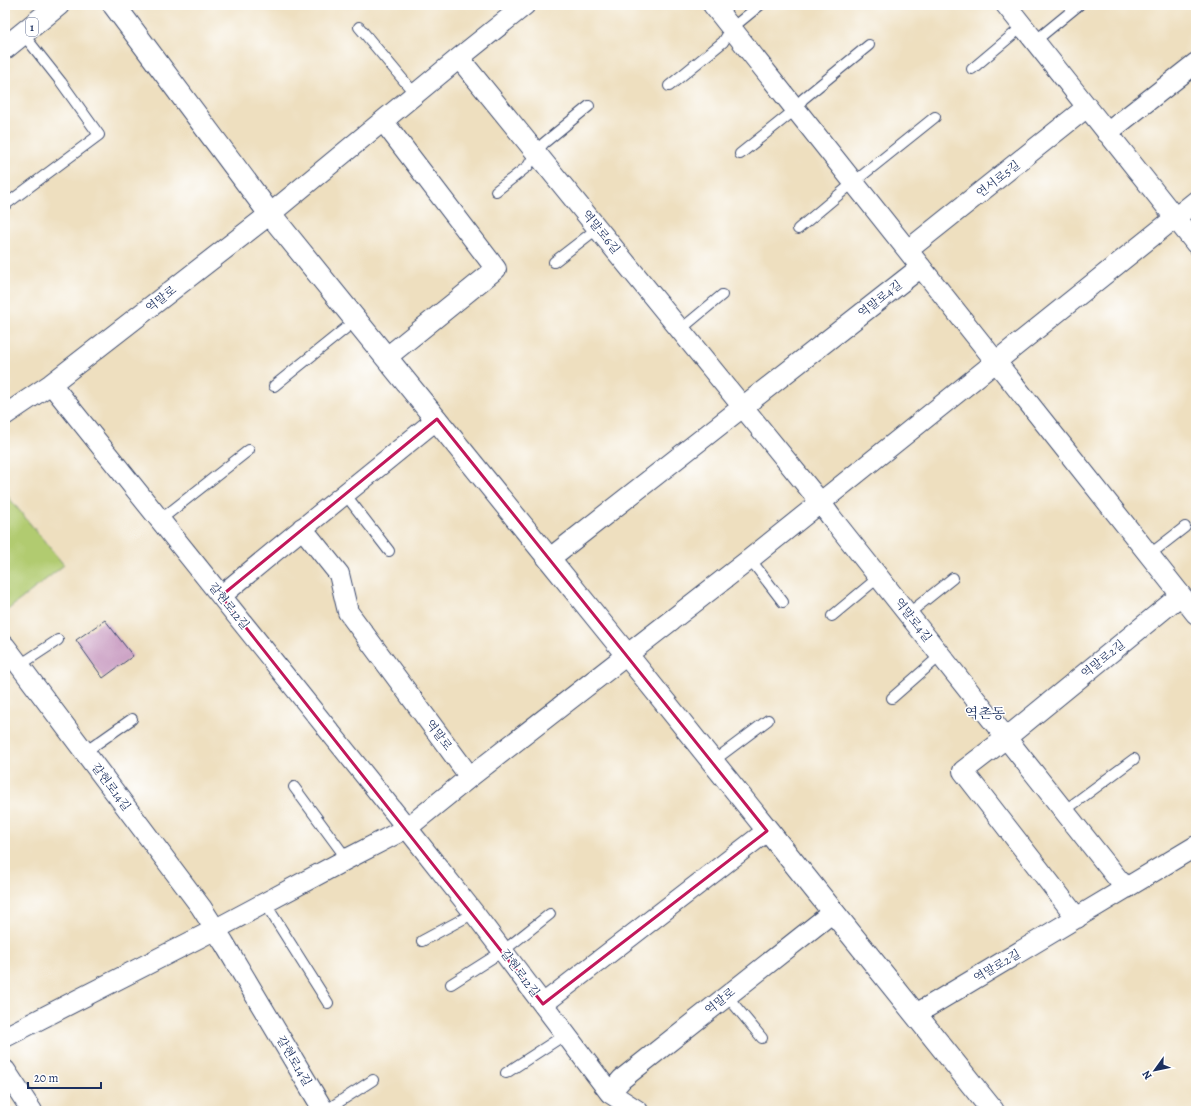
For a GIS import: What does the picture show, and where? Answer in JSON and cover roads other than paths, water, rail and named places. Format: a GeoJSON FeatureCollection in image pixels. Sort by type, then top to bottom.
{"type":"FeatureCollection","features":[{"type":"Feature","properties":{"kind":"street","name":"1"},"geometry":{"type":"LineString","coordinates":[[5,48],[58,5]]}},
{"type":"Feature","properties":{"kind":"street"},"geometry":{"type":"LineString","coordinates":[[114,5],[270,214],[437,419],[993,1111]]}},
{"type":"Feature","properties":{"kind":"street"},"geometry":{"type":"LineString","coordinates":[[270,214],[525,5]]}},
{"type":"Feature","properties":{"kind":"street"},"geometry":{"type":"LineString","coordinates":[[713,5],[1196,614]]}},
{"type":"Feature","properties":{"kind":"street"},"geometry":{"type":"LineString","coordinates":[[1006,5],[1196,244]]}},
{"type":"Feature","properties":{"kind":"street","name":"역말로6길"},"geometry":{"type":"LineString","coordinates":[[459,58],[821,503]]}},
{"type":"Feature","properties":{"kind":"street"},"geometry":{"type":"LineString","coordinates":[[1107,133],[1196,63]]}},
{"type":"Feature","properties":{"kind":"street","name":"연서로5길"},"geometry":{"type":"LineString","coordinates":[[908,250],[1087,107]]}},
{"type":"Feature","properties":{"kind":"street"},"geometry":{"type":"LineString","coordinates":[[383,121],[496,269],[386,357]]}},
{"type":"Feature","properties":{"kind":"street"},"geometry":{"type":"LineString","coordinates":[[5,1037],[216,930],[346,859],[407,828],[470,777],[627,656],[821,503],[1196,202]]}},
{"type":"Feature","properties":{"kind":"street","name":"역말로"},"geometry":{"type":"LineString","coordinates":[[5,415],[51,384],[270,214]]}},
{"type":"Feature","properties":{"kind":"street","name":"역말로4길"},"geometry":{"type":"LineString","coordinates":[[549,559],[921,267]]}},
{"type":"Feature","properties":{"kind":"street","name":"갈현로12길"},"geometry":{"type":"LineString","coordinates":[[51,384],[407,828],[474,913],[610,1093],[638,1111]]}},
{"type":"Feature","properties":{"kind":"street"},"geometry":{"type":"LineString","coordinates":[[221,596],[302,528],[437,419]]}},
{"type":"Feature","properties":{"kind":"street","name":"역말로4길"},"geometry":{"type":"LineString","coordinates":[[821,503],[1006,738]]}},
{"type":"Feature","properties":{"kind":"street","name":"역말로"},"geometry":{"type":"LineString","coordinates":[[302,528],[339,574],[348,612],[470,777]]}},
{"type":"Feature","properties":{"kind":"street","name":"역말로2길"},"geometry":{"type":"LineString","coordinates":[[1077,918],[962,770],[1006,738],[1182,595]]}},
{"type":"Feature","properties":{"kind":"street","name":"갈현로14길"},"geometry":{"type":"LineString","coordinates":[[5,646],[201,907],[325,1111]]}},
{"type":"Feature","properties":{"kind":"street"},"geometry":{"type":"LineString","coordinates":[[1006,738],[1127,888]]}},
{"type":"Feature","properties":{"kind":"street"},"geometry":{"type":"LineString","coordinates":[[543,1004],[767,831]]}},
{"type":"Feature","properties":{"kind":"street","name":"역말로2길"},"geometry":{"type":"LineString","coordinates":[[916,1014],[1196,846]]}},
{"type":"Feature","properties":{"kind":"street","name":"역말로"},"geometry":{"type":"LineString","coordinates":[[610,1093],[622,1079],[833,912]]}},
{"type":"Feature","properties":{"kind":"street"},"geometry":{"type":"LineString","coordinates":[[5,1070],[32,1111]]}},
{"type":"Feature","properties":{"kind":"lane"},"geometry":{"type":"LineString","coordinates":[[669,86],[723,42],[732,28],[760,5]]}},
{"type":"Feature","properties":{"kind":"lane"},"geometry":{"type":"LineString","coordinates":[[972,69],[1080,5]]}},
{"type":"Feature","properties":{"kind":"lane"},"geometry":{"type":"LineString","coordinates":[[359,27],[415,94]]}},
{"type":"Feature","properties":{"kind":"lane"},"geometry":{"type":"LineString","coordinates":[[5,205],[99,135],[61,82],[23,34]]}},
{"type":"Feature","properties":{"kind":"lane"},"geometry":{"type":"LineString","coordinates":[[740,154],[796,109],[803,99],[869,45]]}},
{"type":"Feature","properties":{"kind":"lane"},"geometry":{"type":"LineString","coordinates":[[496,191],[528,166],[536,152],[544,143],[589,106]]}},
{"type":"Feature","properties":{"kind":"lane"},"geometry":{"type":"LineString","coordinates":[[798,229],[935,117]]}},
{"type":"Feature","properties":{"kind":"lane"},"geometry":{"type":"LineString","coordinates":[[554,262],[598,228]]}},
{"type":"Feature","properties":{"kind":"lane"},"geometry":{"type":"LineString","coordinates":[[680,330],[722,295]]}},
{"type":"Feature","properties":{"kind":"lane"},"geometry":{"type":"LineString","coordinates":[[274,386],[356,320]]}},
{"type":"Feature","properties":{"kind":"lane"},"geometry":{"type":"LineString","coordinates":[[160,520],[249,450]]}},
{"type":"Feature","properties":{"kind":"lane"},"geometry":{"type":"LineString","coordinates":[[345,494],[388,551]]}},
{"type":"Feature","properties":{"kind":"lane"},"geometry":{"type":"LineString","coordinates":[[1149,554],[1185,527]]}},
{"type":"Feature","properties":{"kind":"lane"},"geometry":{"type":"LineString","coordinates":[[750,559],[783,602]]}},
{"type":"Feature","properties":{"kind":"lane"},"geometry":{"type":"LineString","coordinates":[[832,616],[879,577]]}},
{"type":"Feature","properties":{"kind":"lane"},"geometry":{"type":"LineString","coordinates":[[908,614],[953,578]]}},
{"type":"Feature","properties":{"kind":"lane"},"geometry":{"type":"LineString","coordinates":[[20,665],[58,640]]}},
{"type":"Feature","properties":{"kind":"lane"},"geometry":{"type":"LineString","coordinates":[[892,698],[941,655]]}},
{"type":"Feature","properties":{"kind":"lane"},"geometry":{"type":"LineString","coordinates":[[85,752],[132,719]]}},
{"type":"Feature","properties":{"kind":"lane"},"geometry":{"type":"LineString","coordinates":[[712,762],[768,720]]}},
{"type":"Feature","properties":{"kind":"lane"},"geometry":{"type":"LineString","coordinates":[[1064,811],[1134,759]]}},
{"type":"Feature","properties":{"kind":"lane"},"geometry":{"type":"LineString","coordinates":[[294,787],[346,859]]}},
{"type":"Feature","properties":{"kind":"lane"},"geometry":{"type":"LineString","coordinates":[[265,903],[328,1003]]}},
{"type":"Feature","properties":{"kind":"lane"},"geometry":{"type":"LineString","coordinates":[[422,941],[474,913]]}},
{"type":"Feature","properties":{"kind":"lane"},"geometry":{"type":"LineString","coordinates":[[451,984],[503,951],[550,914]]}},
{"type":"Feature","properties":{"kind":"lane"},"geometry":{"type":"LineString","coordinates":[[727,996],[762,1038]]}},
{"type":"Feature","properties":{"kind":"lane"},"geometry":{"type":"LineString","coordinates":[[506,1073],[566,1034]]}},
{"type":"Feature","properties":{"kind":"lane"},"geometry":{"type":"LineString","coordinates":[[325,1111],[374,1080]]}},
{"type":"Feature","properties":{"kind":"district","name":"역촌동"},"geometry":{"type":"Point","coordinates":[985,713]}}]}
